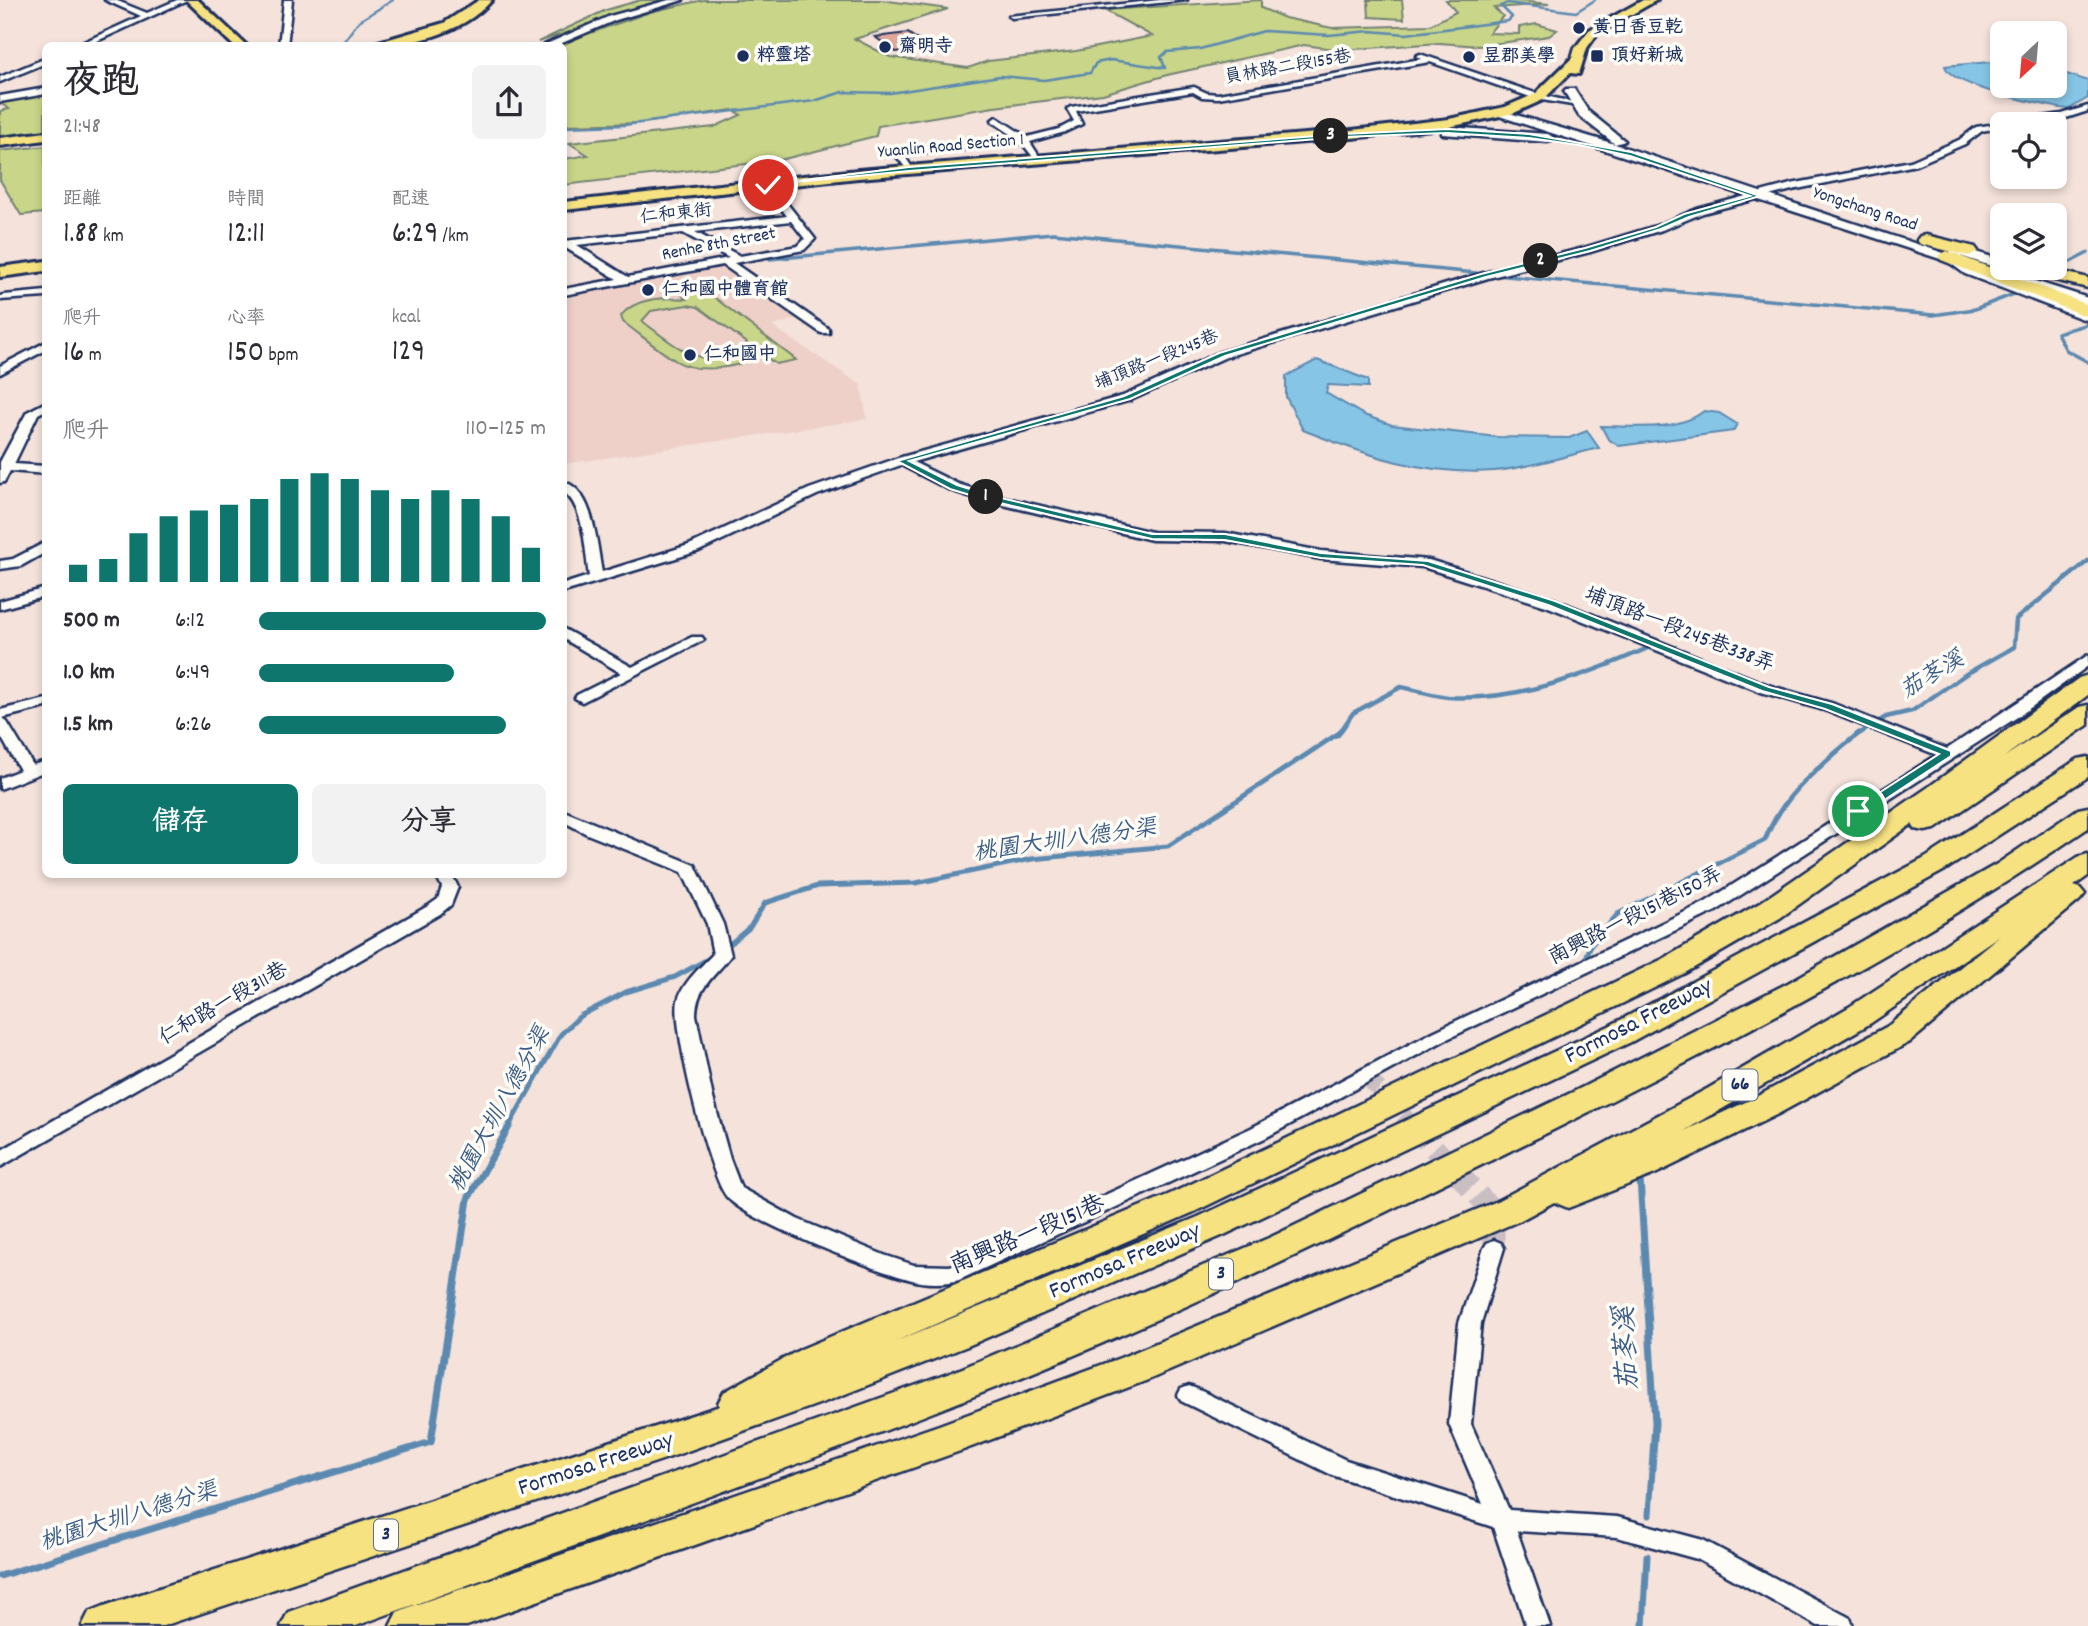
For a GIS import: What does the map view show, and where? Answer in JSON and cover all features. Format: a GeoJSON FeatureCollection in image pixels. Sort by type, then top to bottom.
{"type":"FeatureCollection","features":[{"type":"Feature","properties":{"kind":"highway"},"geometry":{"type":"LineString","coordinates":[[1926,240],[1990,259]]}},
{"type":"Feature","properties":{"kind":"highway"},"geometry":{"type":"LineString","coordinates":[[1947,256],[2088,311]]}},
{"type":"Feature","properties":{"kind":"highway"},"geometry":{"type":"LineString","coordinates":[[2067,278],[2088,283]]}},
{"type":"Feature","properties":{"kind":"highway"},"geometry":{"type":"LineString","coordinates":[[1769,911],[1937,794],[2088,683]]}},
{"type":"Feature","properties":{"kind":"highway"},"geometry":{"type":"LineString","coordinates":[[668,1441],[815,1360],[1182,1203],[1674,966],[1877,853],[1997,776],[2088,713]]}},
{"type":"Feature","properties":{"kind":"highway","name":"Formosa Freeway"},"geometry":{"type":"LineString","coordinates":[[104,1626],[668,1441],[816,1389],[1211,1226],[1608,1040],[1935,864],[2088,765]]}},
{"type":"Feature","properties":{"kind":"highway","name":"Formosa Freeway"},"geometry":{"type":"LineString","coordinates":[[303,1626],[967,1383],[1284,1247],[1554,1115],[1799,990],[2007,870],[2088,815]]}},
{"type":"Feature","properties":{"kind":"highway","name":"66"},"geometry":{"type":"LineString","coordinates":[[1508,1211],[1719,1097],[1860,1015],[2088,863]]}},
{"type":"Feature","properties":{"kind":"highway"},"geometry":{"type":"LineString","coordinates":[[412,1626],[952,1437],[1134,1369],[1508,1211],[1557,1199],[1643,1165],[1766,1106],[1899,1034],[2088,881]]}},
{"type":"Feature","properties":{"kind":"main road"},"geometry":{"type":"LineString","coordinates":[[192,0],[237,42]]}},
{"type":"Feature","properties":{"kind":"main road"},"geometry":{"type":"LineString","coordinates":[[208,0],[252,42]]}},
{"type":"Feature","properties":{"kind":"main road"},"geometry":{"type":"LineString","coordinates":[[387,42],[435,30],[463,17],[486,0]]}},
{"type":"Feature","properties":{"kind":"main road"},"geometry":{"type":"LineString","coordinates":[[408,42],[466,21],[497,0]]}},
{"type":"Feature","properties":{"kind":"main road"},"geometry":{"type":"LineString","coordinates":[[1514,114],[1557,101],[1570,91],[1581,48],[1593,32],[1651,0]]}},
{"type":"Feature","properties":{"kind":"main road"},"geometry":{"type":"LineString","coordinates":[[1514,114],[1539,97],[1580,57]]}},
{"type":"Feature","properties":{"kind":"main road"},"geometry":{"type":"LineString","coordinates":[[1570,91],[1594,123],[1619,141]]}},
{"type":"Feature","properties":{"kind":"main road"},"geometry":{"type":"LineString","coordinates":[[1514,114],[1631,154]]}},
{"type":"Feature","properties":{"kind":"main road","name":"Yuanlin Road Section 1"},"geometry":{"type":"LineString","coordinates":[[1343,135],[1447,131],[1514,114]]}},
{"type":"Feature","properties":{"kind":"main road","name":"Yuanlin Road Section 1"},"geometry":{"type":"LineString","coordinates":[[567,206],[909,169],[1343,135],[1514,114]]}},
{"type":"Feature","properties":{"kind":"main road","name":"Yongchang Road"},"geometry":{"type":"LineString","coordinates":[[1514,114],[1619,141],[1926,240]]}},
{"type":"Feature","properties":{"kind":"main road"},"geometry":{"type":"LineString","coordinates":[[1447,131],[1556,139],[1631,154]]}},
{"type":"Feature","properties":{"kind":"main road"},"geometry":{"type":"LineString","coordinates":[[0,143],[42,138]]}},
{"type":"Feature","properties":{"kind":"main road","name":"Yongchang Road"},"geometry":{"type":"LineString","coordinates":[[1631,154],[2088,303]]}},
{"type":"Feature","properties":{"kind":"main road"},"geometry":{"type":"LineString","coordinates":[[0,272],[42,267]]}},
{"type":"Feature","properties":{"kind":"main road"},"geometry":{"type":"LineString","coordinates":[[2048,280],[2088,293]]}},
{"type":"Feature","properties":{"kind":"street"},"geometry":{"type":"LineString","coordinates":[[108,0],[148,16]]}},
{"type":"Feature","properties":{"kind":"street"},"geometry":{"type":"LineString","coordinates":[[87,42],[184,0]]}},
{"type":"Feature","properties":{"kind":"street"},"geometry":{"type":"LineString","coordinates":[[284,42],[288,0]]}},
{"type":"Feature","properties":{"kind":"street"},"geometry":{"type":"LineString","coordinates":[[555,42],[612,18],[679,0]]}},
{"type":"Feature","properties":{"kind":"street"},"geometry":{"type":"LineString","coordinates":[[1012,16],[1183,0]]}},
{"type":"Feature","properties":{"kind":"street","name":"員林路二段155巷"},"geometry":{"type":"LineString","coordinates":[[1409,52],[1539,97],[1578,104]]}},
{"type":"Feature","properties":{"kind":"street","name":"員林路二段155巷"},"geometry":{"type":"LineString","coordinates":[[1024,139],[1079,122],[1072,109],[1194,89],[1205,95],[1218,96],[1429,60]]}},
{"type":"Feature","properties":{"kind":"street"},"geometry":{"type":"LineString","coordinates":[[0,80],[42,62]]}},
{"type":"Feature","properties":{"kind":"street"},"geometry":{"type":"LineString","coordinates":[[0,99],[42,92]]}},
{"type":"Feature","properties":{"kind":"street","name":"埔頂路一段245巷"},"geometry":{"type":"LineString","coordinates":[[2067,115],[2088,108]]}},
{"type":"Feature","properties":{"kind":"street"},"geometry":{"type":"LineString","coordinates":[[996,120],[1024,139],[1037,159]]}},
{"type":"Feature","properties":{"kind":"street","name":"埔頂路一段245巷"},"geometry":{"type":"LineString","coordinates":[[567,587],[694,548],[813,492],[902,461],[1127,397],[1222,355],[1484,276],[1587,250],[1659,228],[1686,215],[1772,192],[1913,163],[1962,142],[1979,129],[1990,127]]}},
{"type":"Feature","properties":{"kind":"street"},"geometry":{"type":"LineString","coordinates":[[909,169],[898,153],[1024,139]]}},
{"type":"Feature","properties":{"kind":"street","name":"Renhe 8th Street"},"geometry":{"type":"LineString","coordinates":[[567,291],[801,248],[810,239],[768,185]]}},
{"type":"Feature","properties":{"kind":"street","name":"仁和東街"},"geometry":{"type":"LineString","coordinates":[[567,244],[792,218]]}},
{"type":"Feature","properties":{"kind":"street"},"geometry":{"type":"LineString","coordinates":[[684,230],[737,260]]}},
{"type":"Feature","properties":{"kind":"street"},"geometry":{"type":"LineString","coordinates":[[567,245],[625,281]]}},
{"type":"Feature","properties":{"kind":"street"},"geometry":{"type":"LineString","coordinates":[[1947,256],[1969,272],[2088,318]]}},
{"type":"Feature","properties":{"kind":"street"},"geometry":{"type":"LineString","coordinates":[[725,262],[825,331]]}},
{"type":"Feature","properties":{"kind":"street"},"geometry":{"type":"LineString","coordinates":[[4,298],[42,294]]}},
{"type":"Feature","properties":{"kind":"street"},"geometry":{"type":"LineString","coordinates":[[0,370],[42,347]]}},
{"type":"Feature","properties":{"kind":"street"},"geometry":{"type":"LineString","coordinates":[[0,479],[3,466],[33,412],[42,407]]}},
{"type":"Feature","properties":{"kind":"street","name":"埔頂路一段245巷338弄"},"geometry":{"type":"LineString","coordinates":[[902,461],[954,487],[975,494],[1152,537],[1225,537],[1321,555],[1424,563],[1551,603],[1766,689],[1856,716],[1947,754]]}},
{"type":"Feature","properties":{"kind":"street"},"geometry":{"type":"LineString","coordinates":[[3,466],[42,470]]}},
{"type":"Feature","properties":{"kind":"street"},"geometry":{"type":"LineString","coordinates":[[567,488],[584,513],[596,576]]}},
{"type":"Feature","properties":{"kind":"street"},"geometry":{"type":"LineString","coordinates":[[0,565],[27,558],[42,549]]}},
{"type":"Feature","properties":{"kind":"street"},"geometry":{"type":"LineString","coordinates":[[0,605],[42,594]]}},
{"type":"Feature","properties":{"kind":"street"},"geometry":{"type":"LineString","coordinates":[[567,635],[631,673]]}},
{"type":"Feature","properties":{"kind":"street"},"geometry":{"type":"LineString","coordinates":[[582,698],[697,639]]}},
{"type":"Feature","properties":{"kind":"street","name":"南興路一段151巷150弄"},"geometry":{"type":"LineString","coordinates":[[1367,1077],[1439,1036],[1710,907],[2014,713],[2088,659]]}},
{"type":"Feature","properties":{"kind":"street"},"geometry":{"type":"LineString","coordinates":[[0,714],[42,704]]}},
{"type":"Feature","properties":{"kind":"street"},"geometry":{"type":"LineString","coordinates":[[0,722],[29,772]]}},
{"type":"Feature","properties":{"kind":"street"},"geometry":{"type":"LineString","coordinates":[[0,784],[42,767]]}},
{"type":"Feature","properties":{"kind":"street","name":"南興路一段151巷"},"geometry":{"type":"LineString","coordinates":[[567,818],[593,831],[689,869],[715,924],[721,950],[686,1003],[702,1089],[723,1172],[734,1194],[828,1242],[914,1273],[952,1274],[1258,1133],[1367,1077]]}},
{"type":"Feature","properties":{"kind":"street","name":"仁和路一段311巷"},"geometry":{"type":"LineString","coordinates":[[0,1160],[434,910],[445,901],[450,887],[446,878]]}},
{"type":"Feature","properties":{"kind":"street"},"geometry":{"type":"LineString","coordinates":[[1494,1248],[1470,1323],[1460,1424],[1502,1520],[1538,1626]]}},
{"type":"Feature","properties":{"kind":"street"},"geometry":{"type":"LineString","coordinates":[[1189,1395],[1340,1468],[1502,1520],[1617,1527],[1703,1550],[1841,1626]]}},
{"type":"Feature","properties":{"kind":"shaded area","name":"仁和國中"},"geometry":{"type":"Polygon","coordinates":[[[730,266],[802,317],[772,326],[861,385],[867,419],[567,464],[567,297],[730,266]]]}},
{"type":"Feature","properties":{"kind":"green space"},"geometry":{"type":"Polygon","coordinates":[[[641,0],[668,0],[538,42],[606,10],[641,0]]]}},
{"type":"Feature","properties":{"kind":"green space"},"geometry":{"type":"Polygon","coordinates":[[[703,0],[881,0],[948,9],[855,39],[890,57],[968,68],[988,61],[1076,51],[1152,36],[1104,10],[1261,0],[1261,8],[1285,18],[1332,28],[1430,25],[1456,12],[1446,0],[1509,0],[1549,4],[1494,8],[1503,16],[1489,33],[1519,34],[1519,27],[1537,24],[1557,30],[1549,36],[1479,46],[1440,43],[1341,50],[1304,45],[1167,75],[1103,94],[994,107],[878,126],[876,136],[780,160],[567,185],[567,158],[588,155],[569,143],[714,127],[741,115],[732,110],[644,123],[567,125],[567,42],[564,42],[650,12],[703,0]]]}},
{"type":"Feature","properties":{"kind":"green space"},"geometry":{"type":"Polygon","coordinates":[[[1368,0],[1402,0],[1404,19],[1369,17],[1368,0]]]}},
{"type":"Feature","properties":{"kind":"green space"},"geometry":{"type":"Polygon","coordinates":[[[42,96],[42,133],[0,139],[0,111],[9,109],[0,103],[42,96]]]}},
{"type":"Feature","properties":{"kind":"green space"},"geometry":{"type":"Polygon","coordinates":[[[42,146],[42,213],[21,215],[0,180],[0,151],[42,146]]]}},
{"type":"Feature","properties":{"kind":"green space"},"geometry":{"type":"Polygon","coordinates":[[[694,282],[796,360],[776,364],[760,353],[742,363],[719,368],[696,367],[676,361],[623,322],[621,316],[642,302],[659,298],[686,299],[675,287],[694,282]],[[687,305],[651,311],[642,321],[678,347],[704,358],[731,356],[746,348],[747,343],[698,307],[687,305]]]}},
{"type":"Feature","properties":{"kind":"water"},"geometry":{"type":"Polygon","coordinates":[[[1990,62],[1990,91],[1962,81],[1945,66],[1990,62]]]}},
{"type":"Feature","properties":{"kind":"water"},"geometry":{"type":"Polygon","coordinates":[[[2067,74],[2088,81],[2088,98],[2069,109],[2017,98],[2067,98],[2067,74]]]}},
{"type":"Feature","properties":{"kind":"water"},"geometry":{"type":"Polygon","coordinates":[[[1317,360],[1368,380],[1368,387],[1328,385],[1326,393],[1364,415],[1392,425],[1497,437],[1569,438],[1587,431],[1599,448],[1533,465],[1469,472],[1420,467],[1350,448],[1303,430],[1286,397],[1286,376],[1317,360]]]}},
{"type":"Feature","properties":{"kind":"water"},"geometry":{"type":"Polygon","coordinates":[[[1704,411],[1719,413],[1737,424],[1733,431],[1619,446],[1608,439],[1601,426],[1669,425],[1693,418],[1704,411]]]}},
{"type":"Feature","properties":{"kind":"building"},"geometry":{"type":"Polygon","coordinates":[[[908,33],[930,48],[896,52],[875,37],[908,33]]]}},
{"type":"Feature","properties":{"kind":"waterway"},"geometry":{"type":"LineString","coordinates":[[343,42],[359,21],[393,0]]}},
{"type":"Feature","properties":{"kind":"waterway"},"geometry":{"type":"LineString","coordinates":[[567,127],[624,125],[814,101],[843,92],[890,93],[1000,76],[1044,80],[1090,73],[1096,63],[1111,60],[1165,68],[1161,57],[1167,52],[1200,49],[1264,31],[1329,35],[1370,31],[1406,34],[1508,21],[1512,17],[1501,6],[1507,3],[1576,12],[1595,0]]}},
{"type":"Feature","properties":{"kind":"waterway"},"geometry":{"type":"LineString","coordinates":[[770,259],[1053,233],[1476,273]]}},
{"type":"Feature","properties":{"kind":"waterway"},"geometry":{"type":"LineString","coordinates":[[2067,264],[2088,253]]}},
{"type":"Feature","properties":{"kind":"waterway"},"geometry":{"type":"LineString","coordinates":[[1495,275],[1933,315],[1975,309],[2014,294]]}},
{"type":"Feature","properties":{"kind":"waterway","name":"茄苳溪"},"geometry":{"type":"LineString","coordinates":[[2088,324],[2057,333],[2066,350],[2088,362]]}},
{"type":"Feature","properties":{"kind":"waterway","name":"茄苳溪"},"geometry":{"type":"LineString","coordinates":[[1857,735],[1886,717],[1912,711],[1966,674],[2014,647],[2016,619],[2088,561]]}},
{"type":"Feature","properties":{"kind":"waterway","name":"桃園大圳八德分渠"},"geometry":{"type":"LineString","coordinates":[[1338,735],[1353,713],[1401,687],[1448,697],[1500,695],[1578,676],[1650,647]]}},
{"type":"Feature","properties":{"kind":"waterway","name":"桃園大圳八德分渠"},"geometry":{"type":"LineString","coordinates":[[723,950],[750,927],[765,903],[818,886],[916,883],[1032,859],[1168,846],[1339,733]]}},
{"type":"Feature","properties":{"kind":"waterway","name":"茄苳溪"},"geometry":{"type":"LineString","coordinates":[[1586,958],[1591,945],[1618,914],[1765,840],[1782,808],[1793,794],[1859,733]]}},
{"type":"Feature","properties":{"kind":"waterway","name":"桃園大圳八德分渠"},"geometry":{"type":"LineString","coordinates":[[509,1126],[561,1034],[580,1016],[626,992],[675,977],[715,955]]}},
{"type":"Feature","properties":{"kind":"waterway","name":"桃園大圳八德分渠"},"geometry":{"type":"LineString","coordinates":[[0,1576],[431,1442],[468,1199],[510,1125]]}},
{"type":"Feature","properties":{"kind":"waterway","name":"茄苳溪"},"geometry":{"type":"LineString","coordinates":[[1640,1179],[1655,1423],[1649,1515]]}},
{"type":"Feature","properties":{"kind":"waterway","name":"茄苳溪"},"geometry":{"type":"LineString","coordinates":[[1643,1626],[1647,1556]]}},
{"type":"Feature","properties":{"kind":"tunnel"},"geometry":{"type":"LineString","coordinates":[[1367,1077],[1413,1126]]}},
{"type":"Feature","properties":{"kind":"tunnel"},"geometry":{"type":"LineString","coordinates":[[1412,1125],[1493,1211],[1494,1248]]}},
{"type":"Feature","properties":{"kind":"place","name":"黃日香豆乾"},"geometry":{"type":"Point","coordinates":[1579,28]}},
{"type":"Feature","properties":{"kind":"place","name":"齋明寺"},"geometry":{"type":"Point","coordinates":[885,47]}},
{"type":"Feature","properties":{"kind":"place","name":"粹靈塔"},"geometry":{"type":"Point","coordinates":[743,56]}},
{"type":"Feature","properties":{"kind":"place","name":"頂好新城"},"geometry":{"type":"Point","coordinates":[1597,56]}},
{"type":"Feature","properties":{"kind":"place","name":"昱郡美學"},"geometry":{"type":"Point","coordinates":[1469,57]}},
{"type":"Feature","properties":{"kind":"place","name":"仁和國中體育館"},"geometry":{"type":"Point","coordinates":[648,290]}},
{"type":"Feature","properties":{"kind":"place","name":"仁和國中"},"geometry":{"type":"Point","coordinates":[690,355]}},
{"type":"Feature","properties":{"kind":"route"},"geometry":{"type":"LineString","coordinates":[[768,185],[909,169],[1343,135],[1447,131],[1529,136],[1579,143],[1631,154],[1757,196],[1686,215],[1659,228],[1587,250],[1484,276],[1273,339],[1222,355],[1127,397],[902,461],[954,487],[986,497],[1152,537],[1225,537],[1321,555],[1424,563],[1551,603],[1766,689],[1829,707],[1947,754],[1858,811]]}}]}
